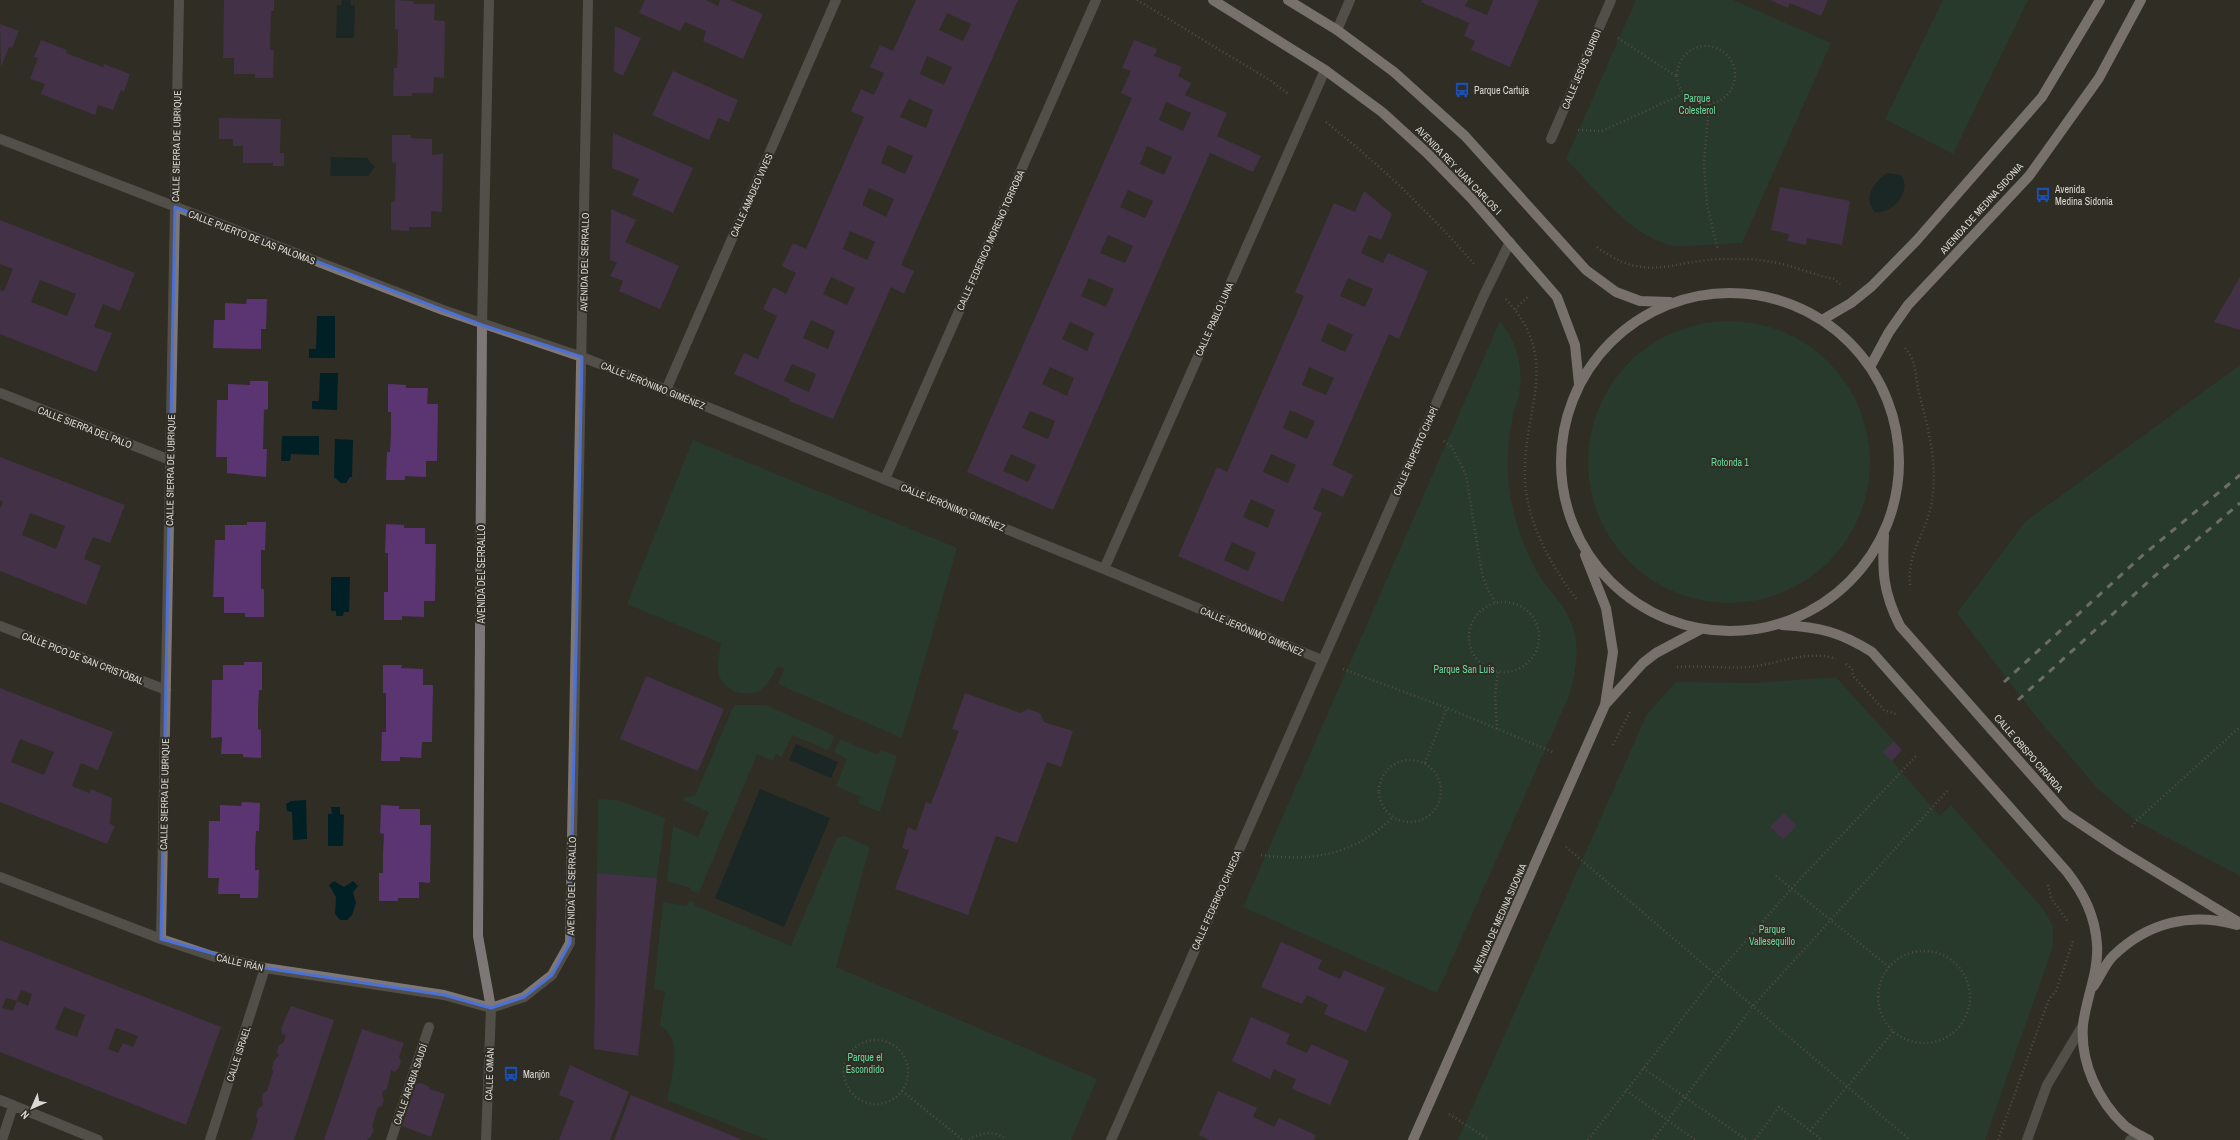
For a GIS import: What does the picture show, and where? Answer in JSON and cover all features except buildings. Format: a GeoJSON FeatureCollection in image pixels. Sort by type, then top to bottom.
{"type":"FeatureCollection","features":[{"type":"Feature","properties":{"kind":"main road","name":"AVENIDA REY JUAN CARLOS I"},"geometry":{"type":"LineString","coordinates":[[1213,0],[1325,70],[1382,112],[1428,153],[1510,242],[1557,297],[1575,345],[1579,384]]}},
{"type":"Feature","properties":{"kind":"main road"},"geometry":{"type":"LineString","coordinates":[[1288,0],[1337,30],[1394,72],[1465,136],[1586,270],[1616,292],[1640,301],[1672,302],[1710,294],[1749,294],[1787,303],[1822,320],[1848,341],[1870,367],[1890,406],[1899,448],[1897,492],[1884,534],[1866,564],[1841,591],[1812,611],[1779,625],[1740,632],[1701,629],[1663,618],[1629,598],[1601,571],[1579,539],[1562,488],[1563,434],[1579,384],[1603,349],[1634,322],[1672,302]]}},
{"type":"Feature","properties":{"kind":"main road"},"geometry":{"type":"LineString","coordinates":[[1822,320],[1851,303],[1872,286],[1917,240],[2042,97],[2100,0]]}},
{"type":"Feature","properties":{"kind":"main road","name":"AVENIDA DE MEDINA SIDONIA"},"geometry":{"type":"LineString","coordinates":[[1870,367],[1890,332],[1908,305],[2028,176],[2099,78],[2141,0]]}},
{"type":"Feature","properties":{"kind":"main road","name":"CALLE OBISPO CIRARDA"},"geometry":{"type":"LineString","coordinates":[[1884,534],[1882,571],[1889,604],[1900,626],[2066,814],[2120,850],[2240,923]]}},
{"type":"Feature","properties":{"kind":"main road","name":"AVENIDA DE MEDINA SIDONIA"},"geometry":{"type":"LineString","coordinates":[[1414,1140],[1606,705],[1613,652],[1606,608],[1579,539]]}},
{"type":"Feature","properties":{"kind":"main road"},"geometry":{"type":"LineString","coordinates":[[1779,625],[1815,627],[1849,637],[1872,652],[2068,872],[2081,890],[2091,912],[2097,945],[2092,989],[2083,1025],[2086,1063],[2101,1098],[2126,1126],[2145,1138]]}},
{"type":"Feature","properties":{"kind":"main road","name":"AVENIDA DE MEDINA SIDONIA"},"geometry":{"type":"LineString","coordinates":[[1606,705],[1643,663],[1656,653],[1701,629]]}},
{"type":"Feature","properties":{"kind":"main road"},"geometry":{"type":"LineString","coordinates":[[2092,989],[2113,957],[2142,933],[2178,920],[2215,919],[2240,926]]}},
{"type":"Feature","properties":{"kind":"street","name":"CALLE SIERRA DE UBRIQUE"},"geometry":{"type":"LineString","coordinates":[[161,939],[179,0]]}},
{"type":"Feature","properties":{"kind":"street","name":"AVENIDA DEL SERRALLO"},"geometry":{"type":"LineString","coordinates":[[489,0],[482,325],[478,936],[491,1008],[524,997],[552,975],[570,943],[588,0]]}},
{"type":"Feature","properties":{"kind":"street","name":"CALLE AMADEO VIVES"},"geometry":{"type":"LineString","coordinates":[[666,390],[836,0]]}},
{"type":"Feature","properties":{"kind":"street","name":"CALLE FEDERICO MORENO TORROBA"},"geometry":{"type":"LineString","coordinates":[[885,480],[1096,0]]}},
{"type":"Feature","properties":{"kind":"street"},"geometry":{"type":"LineString","coordinates":[[1337,30],[1350,0]]}},
{"type":"Feature","properties":{"kind":"street","name":"CALLE JESÚS GURIDI"},"geometry":{"type":"LineString","coordinates":[[1551,139],[1611,0]]}},
{"type":"Feature","properties":{"kind":"street","name":"CALLE PABLO LUNA"},"geometry":{"type":"LineString","coordinates":[[1104,568],[1325,70]]}},
{"type":"Feature","properties":{"kind":"street","name":"CALLE PUERTO DE LAS PALOMAS"},"geometry":{"type":"LineString","coordinates":[[0,139],[482,325],[582,357]]}},
{"type":"Feature","properties":{"kind":"street","name":"CALLE RUPERTO CHAPÍ"},"geometry":{"type":"LineString","coordinates":[[1322,660],[1490,282],[1510,242]]}},
{"type":"Feature","properties":{"kind":"street","name":"CALLE JERÓNIMO GIMÉNEZ"},"geometry":{"type":"LineString","coordinates":[[582,357],[1104,568],[1322,660]]}},
{"type":"Feature","properties":{"kind":"street","name":"CALLE SIERRA DEL PALO"},"geometry":{"type":"LineString","coordinates":[[0,393],[170,460]]}},
{"type":"Feature","properties":{"kind":"street","name":"CALLE PICO DE SAN CRISTÓBAL"},"geometry":{"type":"LineString","coordinates":[[0,626],[166,690]]}},
{"type":"Feature","properties":{"kind":"street","name":"CALLE FEDERICO CHUECA"},"geometry":{"type":"LineString","coordinates":[[1111,1140],[1322,660]]}},
{"type":"Feature","properties":{"kind":"street","name":"CALLE IRÁN"},"geometry":{"type":"LineString","coordinates":[[0,877],[161,939],[212,956],[266,968],[444,995],[491,1008]]}},
{"type":"Feature","properties":{"kind":"street","name":"CALLE ISRAEL"},"geometry":{"type":"LineString","coordinates":[[210,1140],[266,968]]}},
{"type":"Feature","properties":{"kind":"street","name":"CALLE OMÁN"},"geometry":{"type":"LineString","coordinates":[[486,1140],[491,1008]]}},
{"type":"Feature","properties":{"kind":"street"},"geometry":{"type":"LineString","coordinates":[[2027,1140],[2047,1085],[2083,1025]]}},
{"type":"Feature","properties":{"kind":"street","name":"CALLE ARABIA SAUDÍ"},"geometry":{"type":"LineString","coordinates":[[391,1140],[429,1027]]}},
{"type":"Feature","properties":{"kind":"street"},"geometry":{"type":"LineString","coordinates":[[0,1100],[98,1140]]}},
{"type":"Feature","properties":{"kind":"street"},"geometry":{"type":"LineString","coordinates":[[2,1140],[14,1106]]}},
{"type":"Feature","properties":{"kind":"street"},"geometry":{"type":"LineString","coordinates":[[2130,1140],[2145,1138]]}},
{"type":"Feature","properties":{"kind":"path"},"geometry":{"type":"LineString","coordinates":[[1138,0],[1268,80],[1353,144],[1397,182],[1436,220],[1515,309],[1532,341],[1537,364],[1538,383],[1525,452],[1525,482],[1531,512],[1541,540],[1555,567],[1579,602]]}},
{"type":"Feature","properties":{"kind":"path"},"geometry":{"type":"LineString","coordinates":[[1600,26],[1676,76]]}},
{"type":"Feature","properties":{"kind":"path"},"geometry":{"type":"LineString","coordinates":[[1707,46],[1717,48],[1725,53],[1731,61],[1734,79],[1726,96],[1709,104],[1691,100],[1683,94],[1678,86],[1676,76],[1682,58],[1698,47],[1707,46]]}},
{"type":"Feature","properties":{"kind":"path"},"geometry":{"type":"LineString","coordinates":[[1556,128],[1602,131],[1683,94]]}},
{"type":"Feature","properties":{"kind":"path"},"geometry":{"type":"LineString","coordinates":[[1709,104],[1704,164],[1707,205],[1718,250]]}},
{"type":"Feature","properties":{"kind":"path"},"geometry":{"type":"LineString","coordinates":[[1594,245],[1616,260],[1644,268],[1659,269],[1726,259],[1772,262],[1834,279],[1841,285]]}},
{"type":"Feature","properties":{"kind":"path"},"geometry":{"type":"LineString","coordinates":[[1515,309],[1533,293]]}},
{"type":"Feature","properties":{"kind":"path"},"geometry":{"type":"LineString","coordinates":[[1909,352],[1914,360],[1920,393],[1930,432],[1934,478],[1930,510],[1909,565],[1910,586]]}},
{"type":"Feature","properties":{"kind":"path"},"geometry":{"type":"LineString","coordinates":[[1426,427],[1452,447],[1461,461],[1469,490],[1473,526],[1482,574],[1488,590],[1496,603]]}},
{"type":"Feature","properties":{"kind":"path"},"geometry":{"type":"LineString","coordinates":[[1507,602],[1518,604],[1527,610],[1535,619],[1539,641],[1536,652],[1530,662],[1521,668],[1510,672],[1498,672],[1487,668],[1478,660],[1472,650],[1469,638],[1470,627],[1476,616],[1485,607],[1496,603],[1507,602]]}},
{"type":"Feature","properties":{"kind":"path"},"geometry":{"type":"LineString","coordinates":[[1675,668],[1709,665],[1749,667],[1804,655],[1821,655],[1846,664],[1852,669],[1853,676],[1884,710],[1898,715]]}},
{"type":"Feature","properties":{"kind":"path"},"geometry":{"type":"LineString","coordinates":[[1341,668],[1447,708],[1553,752]]}},
{"type":"Feature","properties":{"kind":"path"},"geometry":{"type":"LineString","coordinates":[[1497,729],[1495,695],[1498,672]]}},
{"type":"Feature","properties":{"kind":"path"},"geometry":{"type":"LineString","coordinates":[[1425,763],[1447,708]]}},
{"type":"Feature","properties":{"kind":"path"},"geometry":{"type":"LineString","coordinates":[[1628,715],[1632,709]]}},
{"type":"Feature","properties":{"kind":"path"},"geometry":{"type":"LineString","coordinates":[[2132,826],[2240,727]]}},
{"type":"Feature","properties":{"kind":"path"},"geometry":{"type":"LineString","coordinates":[[1588,1140],[1716,975],[1791,888],[1917,755]]}},
{"type":"Feature","properties":{"kind":"path"},"geometry":{"type":"LineString","coordinates":[[1415,760],[1425,763],[1439,778],[1441,798],[1437,808],[1431,815],[1422,821],[1407,822],[1393,817],[1385,810],[1380,800],[1381,780],[1387,770],[1394,764],[1415,760]]}},
{"type":"Feature","properties":{"kind":"path"},"geometry":{"type":"LineString","coordinates":[[1653,1140],[1753,1006],[1948,790]]}},
{"type":"Feature","properties":{"kind":"path"},"geometry":{"type":"LineString","coordinates":[[1259,855],[1304,858],[1329,854],[1370,836],[1393,817]]}},
{"type":"Feature","properties":{"kind":"path"},"geometry":{"type":"LineString","coordinates":[[1566,847],[1910,1140]]}},
{"type":"Feature","properties":{"kind":"path"},"geometry":{"type":"LineString","coordinates":[[1776,876],[1889,966]]}},
{"type":"Feature","properties":{"kind":"path"},"geometry":{"type":"LineString","coordinates":[[2048,884],[2051,898],[2061,914],[2072,926]]}},
{"type":"Feature","properties":{"kind":"path"},"geometry":{"type":"LineString","coordinates":[[1998,1140],[2049,999],[2056,991],[2062,976],[2072,948],[2074,937]]}},
{"type":"Feature","properties":{"kind":"path"},"geometry":{"type":"LineString","coordinates":[[1916,952],[1931,952],[1946,957],[1958,966],[1966,979],[1970,994],[1968,1010],[1962,1024],[1951,1034],[1937,1042],[1921,1043],[1906,1040],[1893,1032],[1884,1020],[1879,1007],[1878,992],[1881,979],[1889,966],[1901,957],[1916,952]]}},
{"type":"Feature","properties":{"kind":"path"},"geometry":{"type":"LineString","coordinates":[[1810,1131],[1893,1032]]}},
{"type":"Feature","properties":{"kind":"path"},"geometry":{"type":"LineString","coordinates":[[872,1040],[893,1044],[901,1052],[906,1061],[908,1072],[907,1082],[902,1091],[885,1103],[864,1102],[849,1088],[845,1068],[847,1058],[854,1049],[862,1043],[872,1040]]}},
{"type":"Feature","properties":{"kind":"path"},"geometry":{"type":"LineString","coordinates":[[1643,1068],[1747,1140]]}},
{"type":"Feature","properties":{"kind":"path"},"geometry":{"type":"LineString","coordinates":[[1626,1090],[1695,1140]]}},
{"type":"Feature","properties":{"kind":"path"},"geometry":{"type":"LineString","coordinates":[[902,1091],[963,1140]]}},
{"type":"Feature","properties":{"kind":"path"},"geometry":{"type":"LineString","coordinates":[[1755,1140],[1779,1107],[1822,1140]]}},
{"type":"Feature","properties":{"kind":"path"},"geometry":{"type":"LineString","coordinates":[[1449,1114],[1489,1140]]}},
{"type":"Feature","properties":{"kind":"path"},"geometry":{"type":"LineString","coordinates":[[969,1140],[984,1133],[995,1134],[1006,1140]]}},
{"type":"Feature","properties":{"kind":"highlighted area"},"geometry":{"type":"Polygon","coordinates":[[[175,207],[482,325],[582,357],[570,943],[552,975],[524,997],[491,1008],[444,995],[265,968],[161,939],[175,207]]]}},
{"type":"Feature","properties":{"kind":"green space","name":"Parque Colesterol"},"geometry":{"type":"Polygon","coordinates":[[[1636,0],[1733,0],[1831,43],[1742,243],[1675,246],[1654,239],[1639,231],[1613,209],[1566,159],[1636,0]]]}},
{"type":"Feature","properties":{"kind":"green space"},"geometry":{"type":"Polygon","coordinates":[[[1943,0],[2028,0],[1953,154],[1885,119],[1943,0]]]}},
{"type":"Feature","properties":{"kind":"green space","name":"Parque San Luis"},"geometry":{"type":"Polygon","coordinates":[[[1500,321],[1511,337],[1515,346],[1521,374],[1519,394],[1510,430],[1508,450],[1508,479],[1513,509],[1518,528],[1529,557],[1542,580],[1564,609],[1572,624],[1575,635],[1577,655],[1569,696],[1437,993],[1243,907],[1500,321]]]}},
{"type":"Feature","properties":{"kind":"green space","name":"Rotonda 1"},"geometry":{"type":"Polygon","coordinates":[[[1729,321],[1757,324],[1783,332],[1807,345],[1829,362],[1846,384],[1859,408],[1867,434],[1870,462],[1867,490],[1859,516],[1846,540],[1829,562],[1807,579],[1783,592],[1757,600],[1729,603],[1701,600],[1675,592],[1651,579],[1629,562],[1612,540],[1599,516],[1591,490],[1588,462],[1591,434],[1599,408],[1612,384],[1629,362],[1651,345],[1675,332],[1701,324],[1729,321]]]}},
{"type":"Feature","properties":{"kind":"green space"},"geometry":{"type":"Polygon","coordinates":[[[2240,365],[2240,876],[2136,821],[2097,788],[2034,714],[1957,613],[2025,522],[2240,365]]]}},
{"type":"Feature","properties":{"kind":"green space"},"geometry":{"type":"Polygon","coordinates":[[[693,440],[957,548],[902,738],[778,684],[784,669],[778,666],[768,683],[758,691],[744,694],[736,692],[724,684],[720,678],[718,661],[721,643],[627,604],[693,440]]]}},
{"type":"Feature","properties":{"kind":"green space","name":"Parque Vallesequillo"},"geometry":{"type":"Polygon","coordinates":[[[1836,677],[1902,750],[1892,761],[1940,816],[1951,805],[2044,910],[2053,926],[2053,946],[1985,1140],[1458,1140],[1647,714],[1676,682],[1755,683],[1836,677]]]}},
{"type":"Feature","properties":{"kind":"green space"},"geometry":{"type":"Polygon","coordinates":[[[734,705],[766,705],[835,736],[828,750],[792,735],[782,757],[776,754],[773,761],[757,754],[699,893],[691,891],[691,888],[667,881],[673,826],[698,837],[709,812],[683,800],[685,797],[695,796],[734,705]]]}},
{"type":"Feature","properties":{"kind":"green space"},"geometry":{"type":"Polygon","coordinates":[[[840,739],[878,755],[881,750],[897,756],[880,812],[858,803],[861,797],[836,786],[847,759],[834,752],[840,739]]]}},
{"type":"Feature","properties":{"kind":"green space"},"geometry":{"type":"Polygon","coordinates":[[[598,799],[617,800],[665,818],[657,878],[597,873],[598,799]]]}},
{"type":"Feature","properties":{"kind":"green space","name":"Parque el Escondido"},"geometry":{"type":"Polygon","coordinates":[[[844,836],[870,847],[836,967],[1097,1079],[1071,1140],[768,1140],[667,1100],[673,1070],[674,1049],[668,1032],[660,1025],[665,991],[654,989],[663,902],[687,906],[688,901],[695,902],[694,905],[791,946],[837,838],[844,836]]]}},
{"type":"Feature","properties":{"kind":"water"},"geometry":{"type":"Polygon","coordinates":[[[342,0],[350,0],[351,6],[355,5],[354,38],[336,38],[337,5],[341,5],[342,0]]]}},
{"type":"Feature","properties":{"kind":"water"},"geometry":{"type":"Polygon","coordinates":[[[331,157],[368,158],[368,160],[375,167],[368,176],[330,176],[331,157]]]}},
{"type":"Feature","properties":{"kind":"water"},"geometry":{"type":"Polygon","coordinates":[[[1887,173],[1901,175],[1904,181],[1903,195],[1894,206],[1888,210],[1875,212],[1871,207],[1870,202],[1871,191],[1878,181],[1887,173]]]}},
{"type":"Feature","properties":{"kind":"water"},"geometry":{"type":"Polygon","coordinates":[[[317,316],[335,316],[335,358],[309,358],[309,349],[316,349],[317,316]]]}},
{"type":"Feature","properties":{"kind":"water"},"geometry":{"type":"Polygon","coordinates":[[[320,373],[338,373],[337,410],[312,409],[312,401],[319,401],[320,373]]]}},
{"type":"Feature","properties":{"kind":"water"},"geometry":{"type":"Polygon","coordinates":[[[282,436],[319,436],[319,455],[291,454],[290,461],[281,461],[282,436]]]}},
{"type":"Feature","properties":{"kind":"water"},"geometry":{"type":"Polygon","coordinates":[[[335,439],[353,440],[352,477],[350,477],[346,483],[341,483],[334,477],[335,439]]]}},
{"type":"Feature","properties":{"kind":"water"},"geometry":{"type":"Polygon","coordinates":[[[331,577],[350,577],[349,612],[344,612],[343,616],[336,616],[336,611],[331,611],[331,577]]]}},
{"type":"Feature","properties":{"kind":"water"},"geometry":{"type":"Polygon","coordinates":[[[796,744],[838,762],[831,778],[789,760],[796,744]]]}},
{"type":"Feature","properties":{"kind":"water"},"geometry":{"type":"Polygon","coordinates":[[[760,789],[830,818],[784,927],[715,898],[760,789]]]}},
{"type":"Feature","properties":{"kind":"water"},"geometry":{"type":"Polygon","coordinates":[[[306,800],[307,839],[293,840],[292,812],[287,811],[286,804],[291,801],[306,800]]]}},
{"type":"Feature","properties":{"kind":"water"},"geometry":{"type":"Polygon","coordinates":[[[331,807],[340,807],[340,814],[344,815],[343,846],[328,846],[328,814],[332,814],[331,807]]]}},
{"type":"Feature","properties":{"kind":"water"},"geometry":{"type":"Polygon","coordinates":[[[334,881],[344,887],[353,881],[358,886],[353,892],[356,903],[352,915],[347,920],[340,920],[335,914],[336,897],[329,885],[334,881]]]}},
{"type":"Feature","properties":{"kind":"railway"},"geometry":{"type":"LineString","coordinates":[[2004,682],[2143,555],[2240,475]]}},
{"type":"Feature","properties":{"kind":"railway"},"geometry":{"type":"LineString","coordinates":[[2018,700],[2158,573],[2240,503]]}},
{"type":"Feature","properties":{"kind":"place","name":"Parque Cartuja"},"geometry":{"type":"Point","coordinates":[1462,90]}},
{"type":"Feature","properties":{"kind":"place","name":"Avenida Medina Sidonia"},"geometry":{"type":"Point","coordinates":[2043,195]}},
{"type":"Feature","properties":{"kind":"place","name":"Manjón"},"geometry":{"type":"Point","coordinates":[511,1074]}}]}
